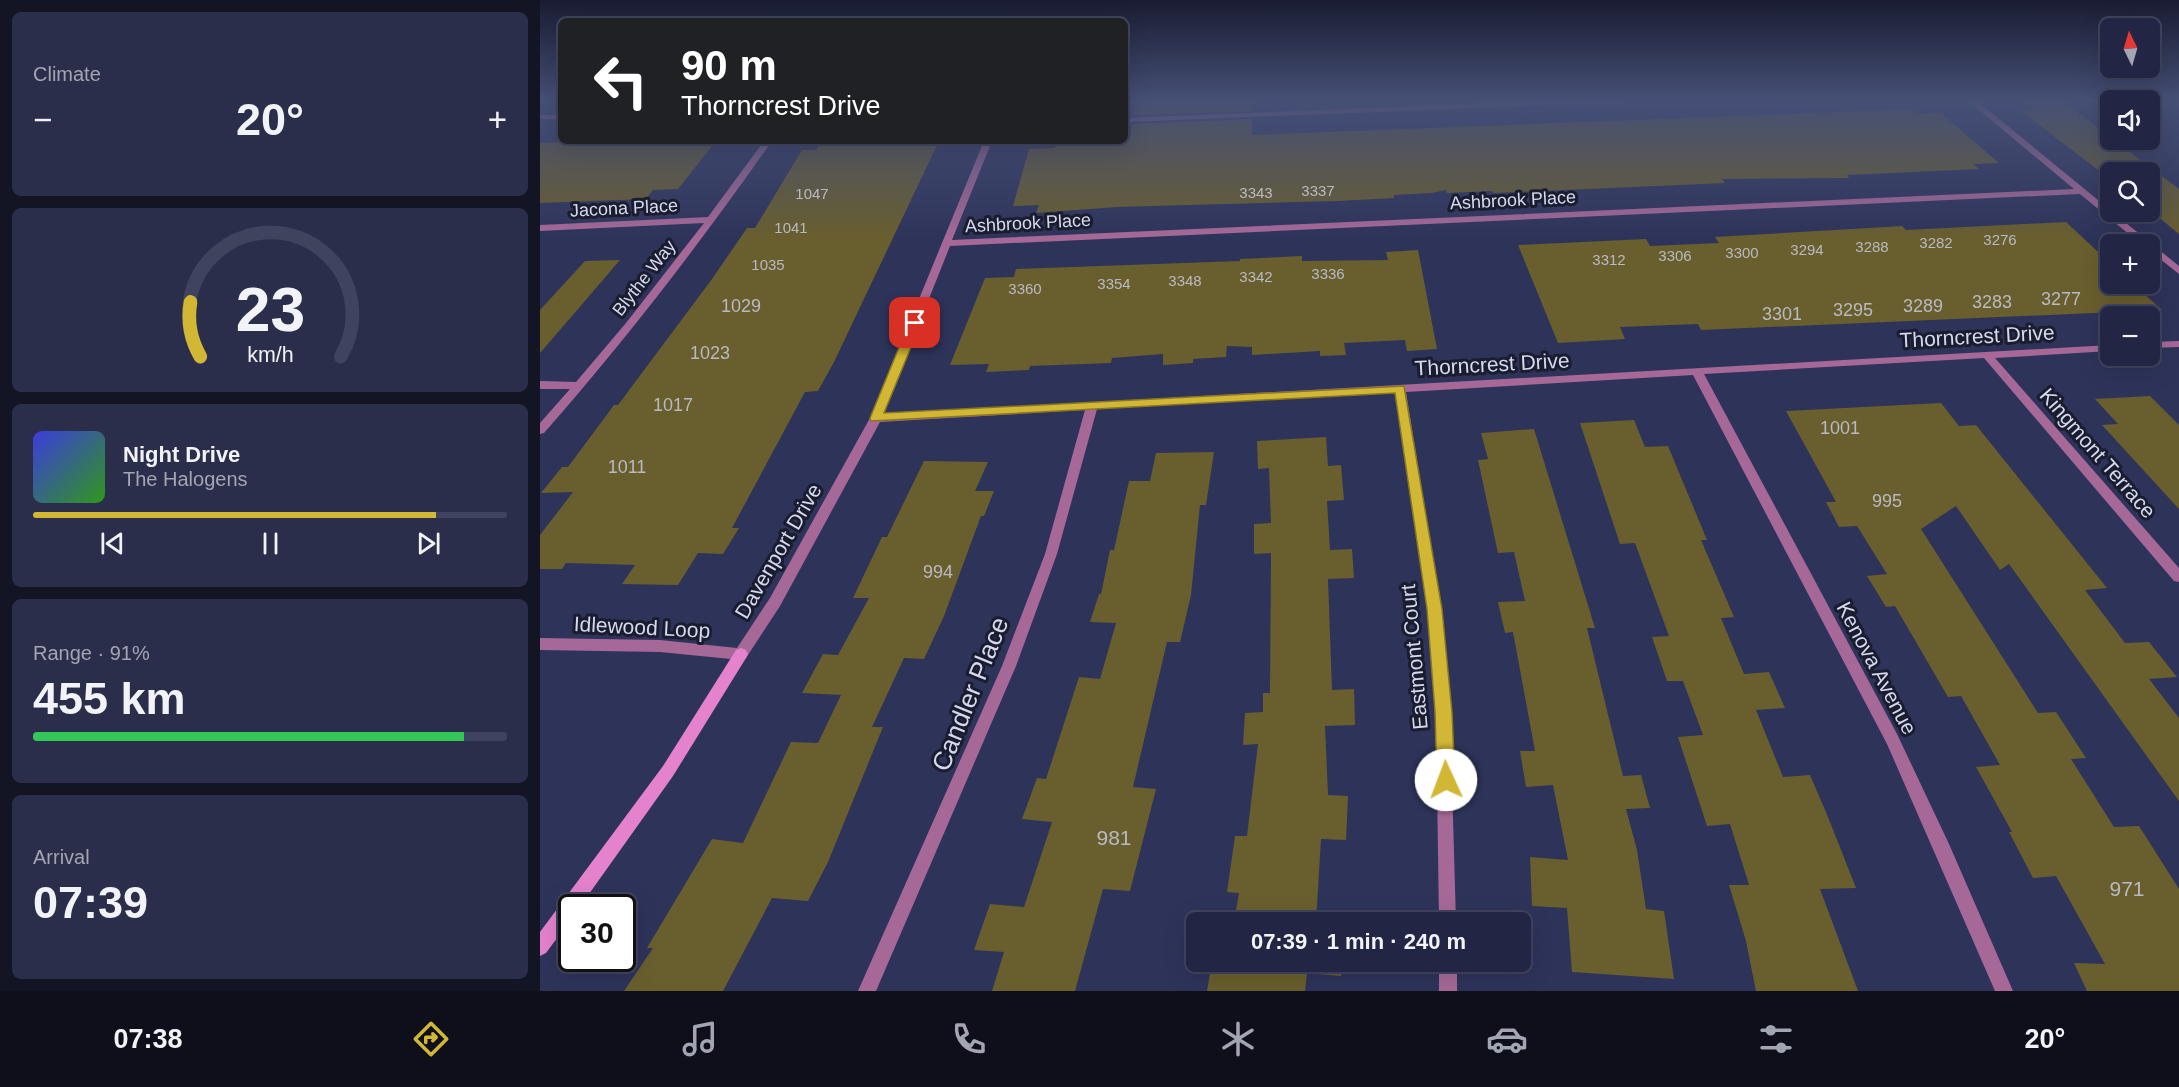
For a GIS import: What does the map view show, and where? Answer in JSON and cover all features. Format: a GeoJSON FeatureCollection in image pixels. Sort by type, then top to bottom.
{"type":"FeatureCollection","features":[{"type":"Feature","properties":{"kind":"street","name":"Blythe Way"},"geometry":{"type":"LineString","coordinates":[[540,430],[579,386],[710,220],[764,146]]}},
{"type":"Feature","properties":{"kind":"street","name":"Davenport Drive"},"geometry":{"type":"LineString","coordinates":[[540,947],[668,771],[774,603],[876,418],[986,146]]}},
{"type":"Feature","properties":{"kind":"street"},"geometry":{"type":"LineString","coordinates":[[2027,146],[2133,234]]}},
{"type":"Feature","properties":{"kind":"street","name":"Ashbrook Place"},"geometry":{"type":"LineString","coordinates":[[947,243],[2081,191]]}},
{"type":"Feature","properties":{"kind":"street","name":"Jacona Place"},"geometry":{"type":"LineString","coordinates":[[540,228],[710,220]]}},
{"type":"Feature","properties":{"kind":"street"},"geometry":{"type":"LineString","coordinates":[[2160,256],[2179,271]]}},
{"type":"Feature","properties":{"kind":"street"},"geometry":{"type":"LineString","coordinates":[[2160,345],[2179,344]]}},
{"type":"Feature","properties":{"kind":"street","name":"Thorncrest Drive"},"geometry":{"type":"LineString","coordinates":[[876,418],[2100,349]]}},
{"type":"Feature","properties":{"kind":"street","name":"Kingmont Terrace"},"geometry":{"type":"LineString","coordinates":[[1987,355],[2179,577]]}},
{"type":"Feature","properties":{"kind":"street","name":"Kenova Avenue"},"geometry":{"type":"LineString","coordinates":[[1697,372],[1892,739],[2004,991]]}},
{"type":"Feature","properties":{"kind":"street"},"geometry":{"type":"LineString","coordinates":[[540,385],[579,386]]}},
{"type":"Feature","properties":{"kind":"street","name":"Eastmont Court"},"geometry":{"type":"LineString","coordinates":[[1400,389],[1421,513],[1436,632],[1444,723],[1448,912]]}},
{"type":"Feature","properties":{"kind":"street","name":"Candler Place"},"geometry":{"type":"LineString","coordinates":[[867,991],[1009,666],[1051,554],[1092,406]]}},
{"type":"Feature","properties":{"kind":"street","name":"Idlewood Loop"},"geometry":{"type":"LineString","coordinates":[[540,644],[660,646],[741,654]]}},
{"type":"Feature","properties":{"kind":"street"},"geometry":{"type":"LineString","coordinates":[[1448,972],[1448,991]]}},
{"type":"Feature","properties":{"kind":"building"},"geometry":{"type":"Polygon","coordinates":[[[540,146],[712,146],[678,189],[653,190],[646,199],[540,203],[540,146]]]}},
{"type":"Feature","properties":{"kind":"building"},"geometry":{"type":"Polygon","coordinates":[[[819,146],[937,146],[834,362],[818,391],[805,392],[732,528],[739,528],[723,554],[698,553],[678,585],[622,584],[635,565],[566,563],[562,569],[540,569],[540,535],[573,492],[541,493],[562,467],[568,467],[614,405],[618,405],[747,228],[755,228],[802,150],[816,150],[819,146]]]}},
{"type":"Feature","properties":{"kind":"building"},"geometry":{"type":"Polygon","coordinates":[[[1980,146],[1999,163],[1973,164],[1979,169],[1847,175],[1849,178],[1722,179],[1725,183],[1493,193],[1492,191],[1447,193],[1446,190],[1394,195],[1394,198],[1338,201],[1117,207],[1036,213],[1039,205],[1013,206],[1029,149],[1980,146]]]}},
{"type":"Feature","properties":{"kind":"building"},"geometry":{"type":"Polygon","coordinates":[[[2067,146],[2100,146],[2100,150],[2127,150],[2143,162],[2100,162],[2100,171],[2067,146]]]}},
{"type":"Feature","properties":{"kind":"building"},"geometry":{"type":"Polygon","coordinates":[[[2160,175],[2179,189],[2179,234],[2160,218],[2160,175]]]}},
{"type":"Feature","properties":{"kind":"building"},"geometry":{"type":"Polygon","coordinates":[[[2066,222],[2100,254],[2100,294],[2144,294],[2158,306],[2100,306],[2100,313],[1701,330],[1698,324],[1620,327],[1625,339],[1558,343],[1518,245],[1646,239],[1650,246],[1719,243],[1715,237],[1902,226],[1906,230],[2066,222]]]}},
{"type":"Feature","properties":{"kind":"building"},"geometry":{"type":"Polygon","coordinates":[[[1418,250],[1437,349],[1407,351],[1405,340],[1344,343],[1346,355],[1320,356],[1320,351],[1252,355],[1252,347],[1227,346],[1226,357],[1193,359],[1193,363],[1163,365],[1163,354],[1112,358],[1111,363],[1030,366],[1029,370],[986,372],[989,364],[950,365],[985,278],[1014,277],[1016,269],[1240,261],[1240,259],[1302,256],[1302,261],[1388,260],[1386,252],[1418,250]]]}},
{"type":"Feature","properties":{"kind":"building"},"geometry":{"type":"Polygon","coordinates":[[[620,260],[540,353],[540,310],[585,261],[620,260]]]}},
{"type":"Feature","properties":{"kind":"building"},"geometry":{"type":"Polygon","coordinates":[[[2150,396],[2179,425],[2179,509],[2102,425],[2118,424],[2095,399],[2150,396]]]}},
{"type":"Feature","properties":{"kind":"building"},"geometry":{"type":"Polygon","coordinates":[[[1941,403],[1959,426],[1976,425],[2107,588],[2085,590],[2125,643],[2149,642],[2177,677],[2149,679],[2179,718],[2179,801],[2009,564],[2000,570],[1956,506],[1921,529],[2038,713],[2056,712],[2086,758],[2071,759],[2114,827],[2139,826],[2179,889],[2179,991],[2087,991],[2074,963],[2105,964],[2056,876],[2033,878],[2009,832],[2012,832],[1976,767],[2000,765],[1961,696],[1948,697],[1895,606],[1886,607],[1867,576],[1887,574],[1857,526],[1839,527],[1826,502],[1836,502],[1786,411],[1941,403]]]}},
{"type":"Feature","properties":{"kind":"building"},"geometry":{"type":"Polygon","coordinates":[[[1634,420],[1645,447],[1668,446],[1707,540],[1701,540],[1734,617],[1721,618],[1744,674],[1769,672],[1785,708],[1756,710],[1783,777],[1810,775],[1856,888],[1820,889],[1858,991],[1756,991],[1746,941],[1729,885],[1749,885],[1730,824],[1707,826],[1678,737],[1703,735],[1683,681],[1667,681],[1652,637],[1669,636],[1635,543],[1620,544],[1580,423],[1634,420]]]}},
{"type":"Feature","properties":{"kind":"building"},"geometry":{"type":"Polygon","coordinates":[[[1534,429],[1595,628],[1587,628],[1623,776],[1641,775],[1650,808],[1626,809],[1637,850],[1646,909],[1664,911],[1674,979],[1572,972],[1567,908],[1532,906],[1530,857],[1568,860],[1553,785],[1526,787],[1520,751],[1535,751],[1513,632],[1505,633],[1498,602],[1525,601],[1514,552],[1498,553],[1478,460],[1488,459],[1481,433],[1534,429]]]}},
{"type":"Feature","properties":{"kind":"building"},"geometry":{"type":"Polygon","coordinates":[[[1326,437],[1328,466],[1341,465],[1344,500],[1327,501],[1330,550],[1352,549],[1354,578],[1328,579],[1332,690],[1354,689],[1355,725],[1325,726],[1328,795],[1348,796],[1346,840],[1321,839],[1317,912],[1236,912],[1239,893],[1227,892],[1235,836],[1247,836],[1258,744],[1243,745],[1245,713],[1263,712],[1263,693],[1270,693],[1271,553],[1254,554],[1254,524],[1271,523],[1269,468],[1258,469],[1257,441],[1326,437]]]}},
{"type":"Feature","properties":{"kind":"building"},"geometry":{"type":"Polygon","coordinates":[[[1214,452],[1206,505],[1200,505],[1191,595],[1180,642],[1167,642],[1133,787],[1156,789],[1130,891],[1103,889],[1075,991],[992,991],[1004,952],[974,950],[990,904],[1024,907],[1052,822],[1022,819],[1037,778],[1046,779],[1079,677],[1100,679],[1116,623],[1090,622],[1099,594],[1101,594],[1110,550],[1114,550],[1129,481],[1150,481],[1156,453],[1214,452]]]}},
{"type":"Feature","properties":{"kind":"building"},"geometry":{"type":"Polygon","coordinates":[[[924,461],[988,462],[975,491],[994,491],[984,516],[981,516],[944,616],[924,659],[904,658],[872,727],[883,727],[828,862],[808,901],[772,898],[723,991],[624,991],[653,948],[647,948],[712,839],[743,843],[791,742],[818,743],[841,695],[802,693],[823,654],[838,655],[869,598],[853,598],[882,537],[887,537],[924,461]]]}},
{"type":"Feature","properties":{"kind":"building"},"geometry":{"type":"Polygon","coordinates":[[[1210,972],[1341,972],[1341,976],[1307,973],[1305,991],[1207,991],[1210,972]]]}},
{"type":"Feature","properties":{"kind":"route"},"geometry":{"type":"LineString","coordinates":[[915,323],[876,418],[1400,389],[1421,513],[1434,609],[1446,780]]}}]}
